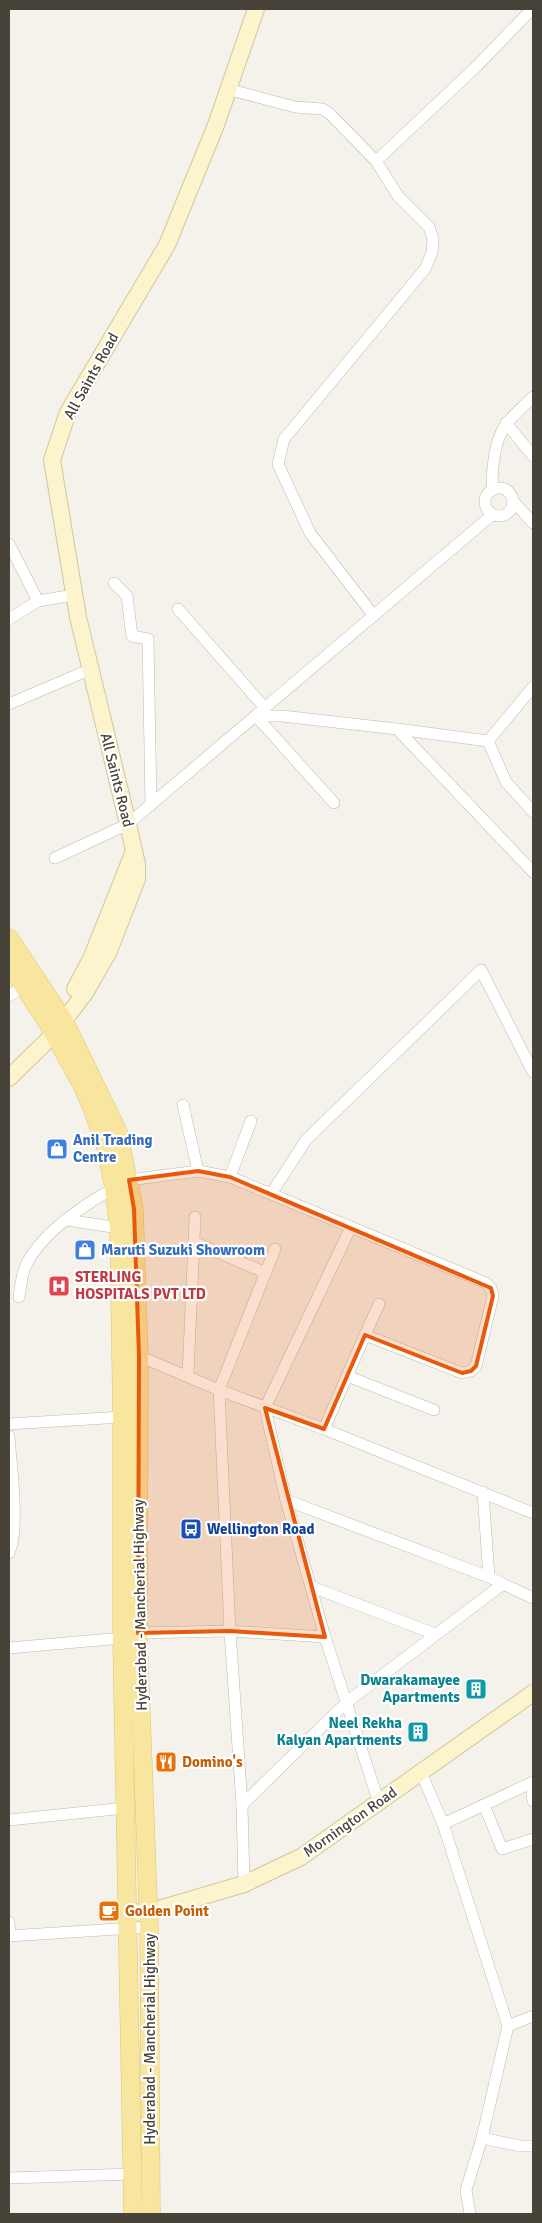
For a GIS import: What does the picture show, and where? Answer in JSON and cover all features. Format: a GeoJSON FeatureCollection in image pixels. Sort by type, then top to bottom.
{"type":"FeatureCollection","features":[{"type":"Feature","properties":{"kind":"main road","name":"All Saints Road"},"geometry":{"type":"LineString","coordinates":[[56,1022],[91,960],[134,851],[74,596],[52,460],[68,412],[167,246],[216,125],[256,9]]}},
{"type":"Feature","properties":{"kind":"main road"},"geometry":{"type":"LineString","coordinates":[[9,938],[56,1022]]}},
{"type":"Feature","properties":{"kind":"main road"},"geometry":{"type":"LineString","coordinates":[[9,964],[16,992],[56,1022]]}},
{"type":"Feature","properties":{"kind":"main road"},"geometry":{"type":"LineString","coordinates":[[9,1064],[56,1022]]}},
{"type":"Feature","properties":{"kind":"main road"},"geometry":{"type":"LineString","coordinates":[[9,1078],[56,1022]]}},
{"type":"Feature","properties":{"kind":"main road","name":"Hyderabad - Mancherial Highway"},"geometry":{"type":"LineString","coordinates":[[56,1022],[93,1110],[121,1184],[134,1209],[139,1356],[125,1808],[133,2214]]}},
{"type":"Feature","properties":{"kind":"main road","name":"Hyderabad - Mancherial Highway"},"geometry":{"type":"LineString","coordinates":[[121,1184],[119,1228],[122,1417],[130,1636],[149,1920],[151,2214]]}},
{"type":"Feature","properties":{"kind":"main road","name":"Mornington Road"},"geometry":{"type":"LineString","coordinates":[[127,1921],[149,1920],[244,1884],[301,1857],[533,1693]]}},
{"type":"Feature","properties":{"kind":"street"},"geometry":{"type":"LineString","coordinates":[[376,161],[529,20],[532,9]]}},
{"type":"Feature","properties":{"kind":"street"},"geometry":{"type":"LineString","coordinates":[[227,89],[295,107],[322,109],[329,113],[376,161],[398,196],[429,227],[433,239],[432,253],[425,269],[408,292],[284,439],[278,464],[310,533],[374,616]]}},
{"type":"Feature","properties":{"kind":"street"},"geometry":{"type":"LineString","coordinates":[[492,490],[492,472],[496,448],[506,423],[533,397]]}},
{"type":"Feature","properties":{"kind":"street"},"geometry":{"type":"LineString","coordinates":[[506,423],[533,456]]}},
{"type":"Feature","properties":{"kind":"street"},"geometry":{"type":"LineString","coordinates":[[503,489],[512,496],[513,506],[507,514],[502,516],[492,514],[486,506],[488,494],[492,490],[503,489]]}},
{"type":"Feature","properties":{"kind":"street"},"geometry":{"type":"LineString","coordinates":[[513,501],[533,524]]}},
{"type":"Feature","properties":{"kind":"street"},"geometry":{"type":"LineString","coordinates":[[55,858],[128,824],[492,514]]}},
{"type":"Feature","properties":{"kind":"street"},"geometry":{"type":"LineString","coordinates":[[9,544],[38,602]]}},
{"type":"Feature","properties":{"kind":"street"},"geometry":{"type":"LineString","coordinates":[[114,583],[127,596],[132,636],[148,639],[151,805]]}},
{"type":"Feature","properties":{"kind":"street"},"geometry":{"type":"LineString","coordinates":[[9,620],[38,602],[74,596]]}},
{"type":"Feature","properties":{"kind":"street"},"geometry":{"type":"LineString","coordinates":[[178,609],[265,708]]}},
{"type":"Feature","properties":{"kind":"street"},"geometry":{"type":"LineString","coordinates":[[9,704],[91,669]]}},
{"type":"Feature","properties":{"kind":"street"},"geometry":{"type":"LineString","coordinates":[[488,741],[533,687]]}},
{"type":"Feature","properties":{"kind":"street"},"geometry":{"type":"LineString","coordinates":[[256,716],[282,716],[488,741]]}},
{"type":"Feature","properties":{"kind":"street"},"geometry":{"type":"LineString","coordinates":[[256,716],[334,803]]}},
{"type":"Feature","properties":{"kind":"street"},"geometry":{"type":"LineString","coordinates":[[397,729],[533,872]]}},
{"type":"Feature","properties":{"kind":"street"},"geometry":{"type":"LineString","coordinates":[[488,741],[506,782],[533,812]]}},
{"type":"Feature","properties":{"kind":"street"},"geometry":{"type":"LineString","coordinates":[[271,1194],[306,1140],[482,970],[533,1072]]}},
{"type":"Feature","properties":{"kind":"street"},"geometry":{"type":"LineString","coordinates":[[183,1105],[198,1171]]}},
{"type":"Feature","properties":{"kind":"street"},"geometry":{"type":"LineString","coordinates":[[230,1177],[251,1121]]}},
{"type":"Feature","properties":{"kind":"street"},"geometry":{"type":"LineString","coordinates":[[19,1297],[23,1273],[28,1262],[52,1233],[94,1199],[121,1184],[198,1171],[230,1177],[486,1283],[493,1296],[476,1366],[471,1371],[462,1373],[365,1335]]}},
{"type":"Feature","properties":{"kind":"street"},"geometry":{"type":"LineString","coordinates":[[188,1375],[194,1216]]}},
{"type":"Feature","properties":{"kind":"street"},"geometry":{"type":"LineString","coordinates":[[67,1220],[119,1228]]}},
{"type":"Feature","properties":{"kind":"street"},"geometry":{"type":"LineString","coordinates":[[351,1227],[265,1408],[286,1500],[325,1637],[379,1803]]}},
{"type":"Feature","properties":{"kind":"street"},"geometry":{"type":"LineString","coordinates":[[194,1242],[266,1272]]}},
{"type":"Feature","properties":{"kind":"street"},"geometry":{"type":"LineString","coordinates":[[244,1884],[242,1805],[230,1631],[219,1390],[275,1249]]}},
{"type":"Feature","properties":{"kind":"street"},"geometry":{"type":"LineString","coordinates":[[324,1429],[379,1304]]}},
{"type":"Feature","properties":{"kind":"street"},"geometry":{"type":"LineString","coordinates":[[139,1356],[188,1375],[219,1390],[324,1429],[533,1513]]}},
{"type":"Feature","properties":{"kind":"street"},"geometry":{"type":"LineString","coordinates":[[347,1376],[434,1410]]}},
{"type":"Feature","properties":{"kind":"street"},"geometry":{"type":"LineString","coordinates":[[9,1424],[122,1417]]}},
{"type":"Feature","properties":{"kind":"street"},"geometry":{"type":"LineString","coordinates":[[9,1436],[14,1518],[12,1547],[9,1553]]}},
{"type":"Feature","properties":{"kind":"street"},"geometry":{"type":"LineString","coordinates":[[483,1492],[489,1577]]}},
{"type":"Feature","properties":{"kind":"street"},"geometry":{"type":"LineString","coordinates":[[286,1500],[489,1577],[533,1598]]}},
{"type":"Feature","properties":{"kind":"street"},"geometry":{"type":"LineString","coordinates":[[242,1805],[347,1702],[503,1584]]}},
{"type":"Feature","properties":{"kind":"street"},"geometry":{"type":"LineString","coordinates":[[312,1588],[435,1634]]}},
{"type":"Feature","properties":{"kind":"street"},"geometry":{"type":"LineString","coordinates":[[9,1648],[130,1636],[230,1631],[325,1637]]}},
{"type":"Feature","properties":{"kind":"street"},"geometry":{"type":"LineString","coordinates":[[420,1772],[443,1824],[508,2026],[482,2138],[466,2190],[470,2214]]}},
{"type":"Feature","properties":{"kind":"street"},"geometry":{"type":"LineString","coordinates":[[443,1824],[532,1783],[533,1801]]}},
{"type":"Feature","properties":{"kind":"street"},"geometry":{"type":"LineString","coordinates":[[484,1805],[502,1849],[533,1839]]}},
{"type":"Feature","properties":{"kind":"street"},"geometry":{"type":"LineString","coordinates":[[9,1820],[125,1808]]}},
{"type":"Feature","properties":{"kind":"street"},"geometry":{"type":"LineString","coordinates":[[9,1922],[9,1936],[127,1921]]}},
{"type":"Feature","properties":{"kind":"street"},"geometry":{"type":"LineString","coordinates":[[508,2026],[533,2016]]}},
{"type":"Feature","properties":{"kind":"street"},"geometry":{"type":"LineString","coordinates":[[482,2138],[520,2146],[533,2146]]}},
{"type":"Feature","properties":{"kind":"street"},"geometry":{"type":"LineString","coordinates":[[9,2178],[133,2174]]}},
{"type":"Feature","properties":{"kind":"highlighted area"},"geometry":{"type":"Polygon","coordinates":[[[198,1171],[230,1177],[491,1288],[493,1296],[476,1366],[471,1371],[462,1373],[365,1335],[324,1429],[265,1408],[325,1637],[230,1631],[138,1633],[139,1356],[134,1209],[129,1180],[198,1171]]]}},
{"type":"Feature","properties":{"kind":"place","name":"Anil Trading Centre"},"geometry":{"type":"Point","coordinates":[57,1149]}},
{"type":"Feature","properties":{"kind":"place","name":"Maruti Suzuki Showroom"},"geometry":{"type":"Point","coordinates":[85,1250]}},
{"type":"Feature","properties":{"kind":"place","name":"STERLING HOSPITALS PVT LTD"},"geometry":{"type":"Point","coordinates":[59,1286]}},
{"type":"Feature","properties":{"kind":"place","name":"Wellington Road"},"geometry":{"type":"Point","coordinates":[191,1529]}},
{"type":"Feature","properties":{"kind":"place","name":"Dwarakamayee Apartments"},"geometry":{"type":"Point","coordinates":[476,1689]}},
{"type":"Feature","properties":{"kind":"place","name":"Neel Rekha Kalyan Apartments"},"geometry":{"type":"Point","coordinates":[418,1732]}},
{"type":"Feature","properties":{"kind":"place","name":"Domino's"},"geometry":{"type":"Point","coordinates":[166,1762]}},
{"type":"Feature","properties":{"kind":"place","name":"Golden Point"},"geometry":{"type":"Point","coordinates":[109,1911]}}]}
